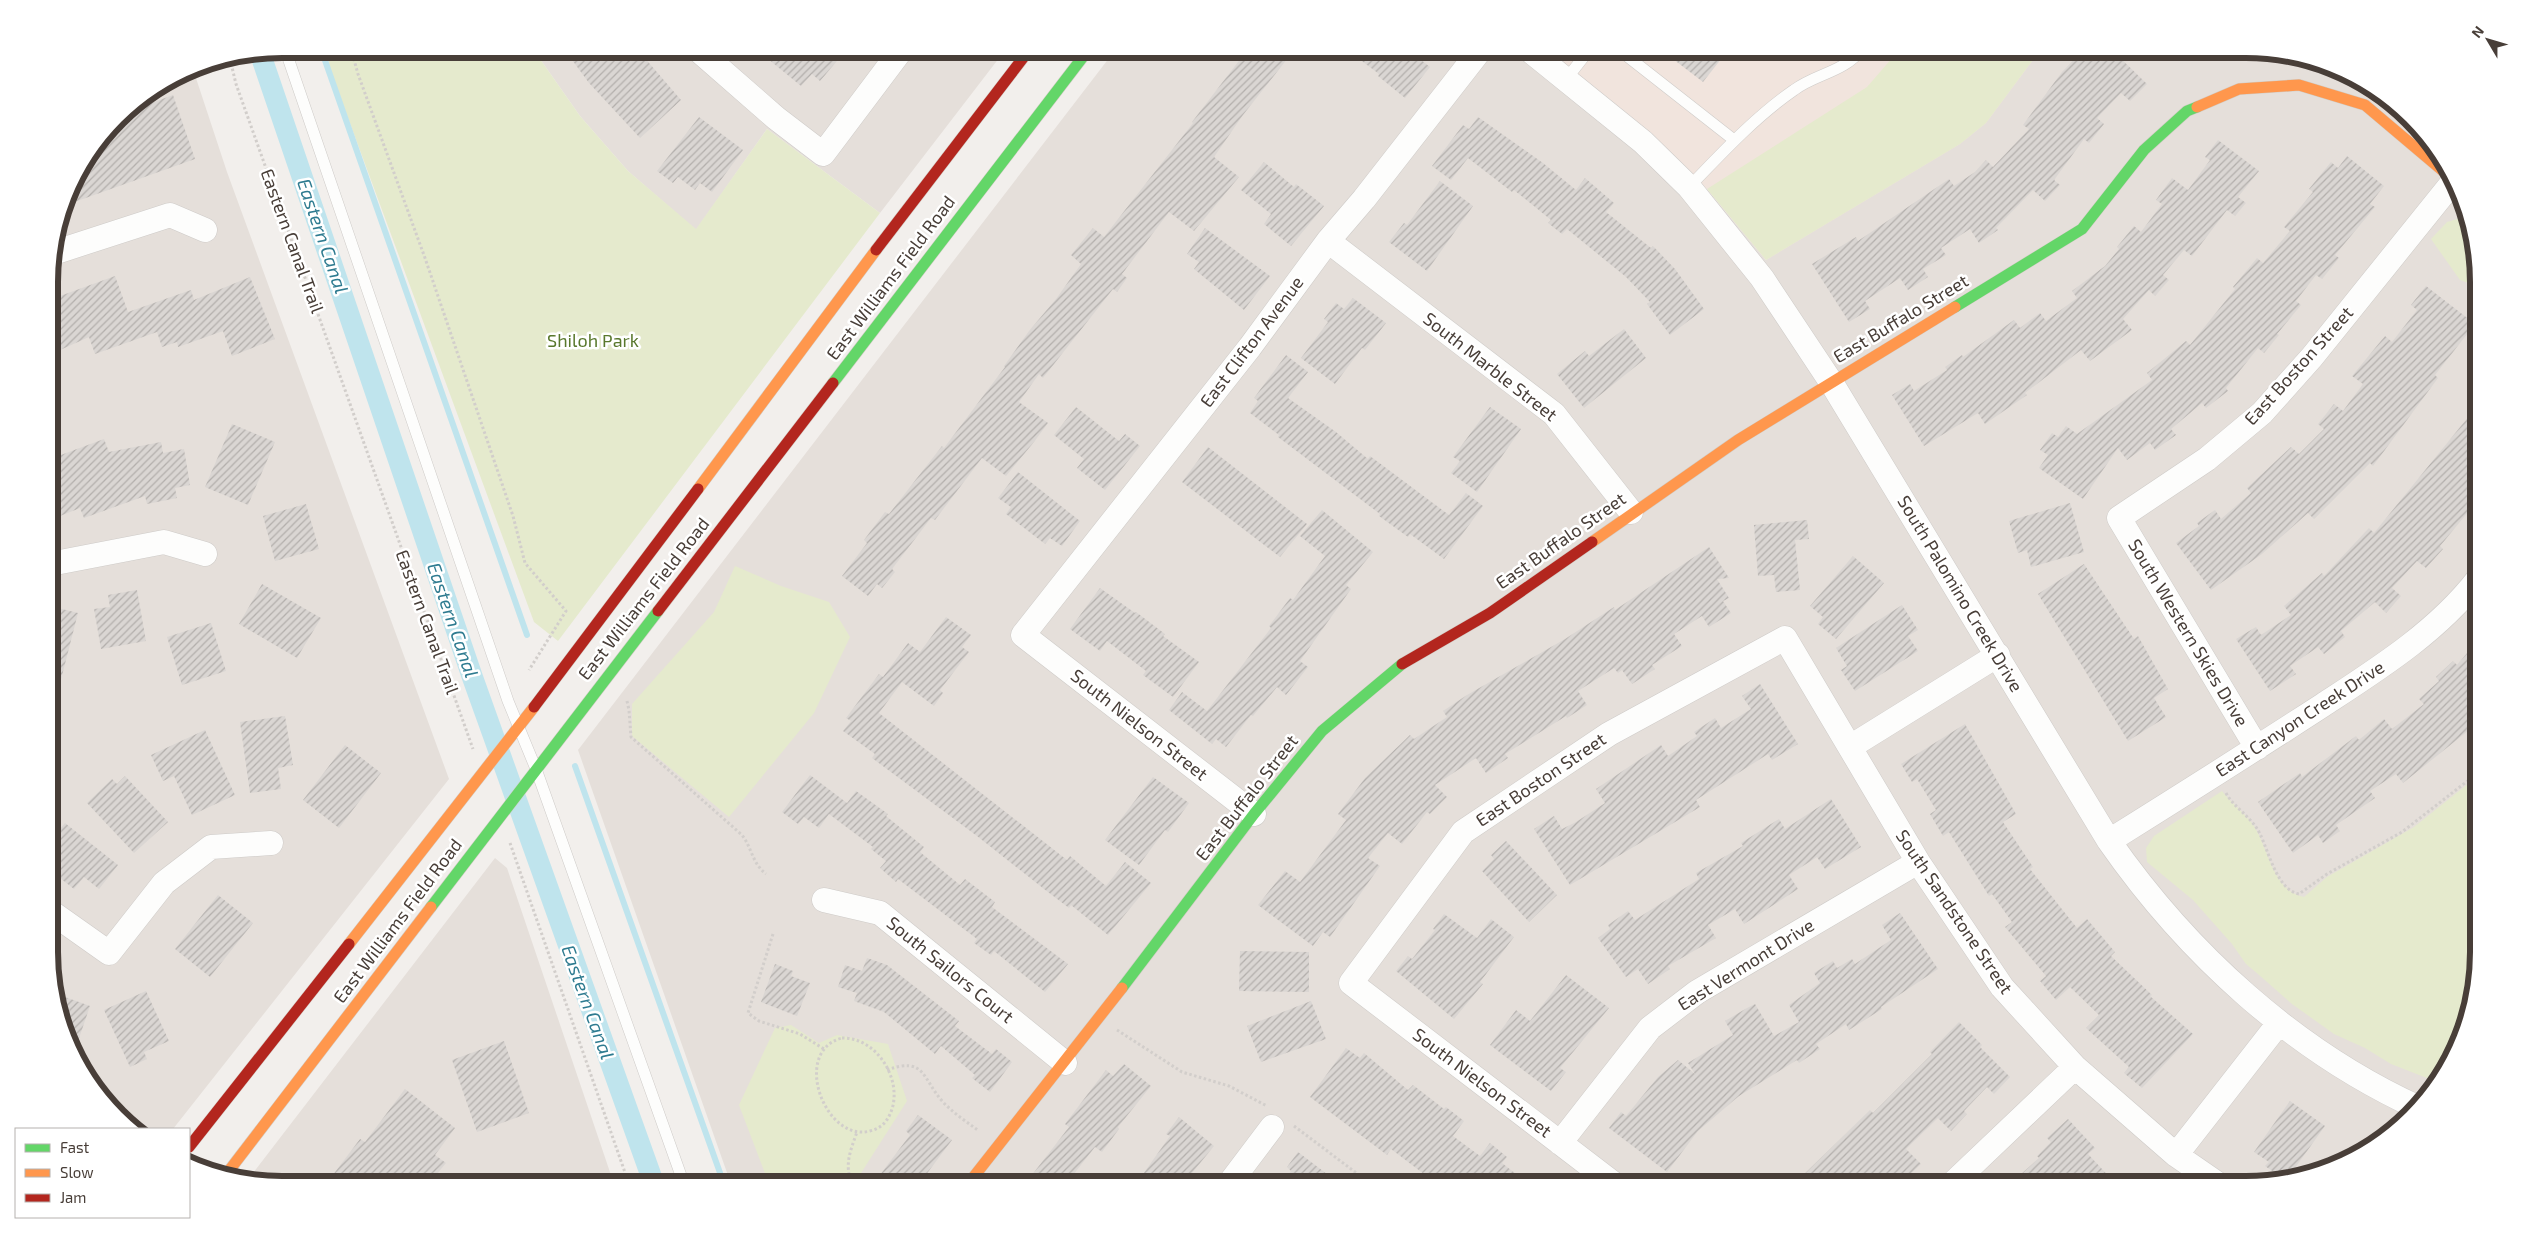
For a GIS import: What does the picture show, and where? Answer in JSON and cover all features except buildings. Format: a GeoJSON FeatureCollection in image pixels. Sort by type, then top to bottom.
{"type":"FeatureCollection","features":[{"type":"Feature","properties":{"kind":"main road","name":"East Williams Field Road"},"geometry":{"type":"LineString","coordinates":[[190,1146],[483,774],[907,209],[1023,58]]}},
{"type":"Feature","properties":{"kind":"main road","name":"East Williams Field Road"},"geometry":{"type":"LineString","coordinates":[[230,1169],[1082,58]]}},
{"type":"Feature","properties":{"kind":"main road","name":"East Buffalo Street"},"geometry":{"type":"LineString","coordinates":[[974,1176],[1065,1064],[1254,814],[1322,731],[1399,665],[1490,612],[1631,512],[1738,440],[2082,229],[2144,150],[2187,111],[2239,89],[2299,85],[2365,105],[2441,169]]}},
{"type":"Feature","properties":{"kind":"street"},"geometry":{"type":"LineString","coordinates":[[707,58],[776,118],[823,154],[895,58]]}},
{"type":"Feature","properties":{"kind":"street","name":"East Clifton Avenue"},"geometry":{"type":"LineString","coordinates":[[1023,635],[1145,482],[1328,241],[1364,199],[1474,58]]}},
{"type":"Feature","properties":{"kind":"street","name":"South Palomino Creek Drive"},"geometry":{"type":"LineString","coordinates":[[1540,58],[1567,78],[1643,142],[1689,187],[1762,278],[1831,382],[2109,841],[2133,876],[2195,947],[2278,1023],[2337,1064],[2410,1104]]}},
{"type":"Feature","properties":{"kind":"street","name":"East Boston Street"},"geometry":{"type":"LineString","coordinates":[[2119,518],[2208,459],[2262,413],[2312,357],[2449,186]]}},
{"type":"Feature","properties":{"kind":"street"},"geometry":{"type":"LineString","coordinates":[[59,250],[170,215],[205,230]]}},
{"type":"Feature","properties":{"kind":"street","name":"South Marble Street"},"geometry":{"type":"LineString","coordinates":[[1328,241],[1554,414],[1631,512]]}},
{"type":"Feature","properties":{"kind":"street","name":"South Western Skies Drive"},"geometry":{"type":"LineString","coordinates":[[2119,518],[2257,748]]}},
{"type":"Feature","properties":{"kind":"street"},"geometry":{"type":"LineString","coordinates":[[58,562],[164,542],[205,554]]}},
{"type":"Feature","properties":{"kind":"street","name":"East Canyon Creek Drive"},"geometry":{"type":"LineString","coordinates":[[2109,841],[2257,748],[2412,644],[2470,590]]}},
{"type":"Feature","properties":{"kind":"street","name":"South Nielson Street"},"geometry":{"type":"LineString","coordinates":[[1023,635],[1254,814]]}},
{"type":"Feature","properties":{"kind":"street","name":"East Boston Street"},"geometry":{"type":"LineString","coordinates":[[1351,983],[1463,832],[1609,734],[1785,638]]}},
{"type":"Feature","properties":{"kind":"street","name":"South Sandstone Street"},"geometry":{"type":"LineString","coordinates":[[1785,638],[1918,862],[2002,987],[2075,1067],[2173,1166],[2198,1176]]}},
{"type":"Feature","properties":{"kind":"street"},"geometry":{"type":"LineString","coordinates":[[1850,747],[1998,655]]}},
{"type":"Feature","properties":{"kind":"street"},"geometry":{"type":"LineString","coordinates":[[58,917],[109,953],[164,883],[211,847],[271,843]]}},
{"type":"Feature","properties":{"kind":"street","name":"East Vermont Drive"},"geometry":{"type":"LineString","coordinates":[[1560,1143],[1650,1028],[1697,992],[1918,862]]}},
{"type":"Feature","properties":{"kind":"street","name":"South Sailors Court"},"geometry":{"type":"LineString","coordinates":[[824,900],[880,914],[1065,1064]]}},
{"type":"Feature","properties":{"kind":"street","name":"South Nielson Street"},"geometry":{"type":"LineString","coordinates":[[1351,983],[1603,1176]]}},
{"type":"Feature","properties":{"kind":"street"},"geometry":{"type":"LineString","coordinates":[[2173,1166],[2278,1023]]}},
{"type":"Feature","properties":{"kind":"street"},"geometry":{"type":"LineString","coordinates":[[1960,1176],[2075,1067]]}},
{"type":"Feature","properties":{"kind":"street"},"geometry":{"type":"LineString","coordinates":[[1235,1176],[1277,1119]]}},
{"type":"Feature","properties":{"kind":"lane"},"geometry":{"type":"LineString","coordinates":[[289,58],[518,727],[536,769],[681,1176]]}},
{"type":"Feature","properties":{"kind":"lane"},"geometry":{"type":"LineString","coordinates":[[1567,78],[1583,58]]}},
{"type":"Feature","properties":{"kind":"lane"},"geometry":{"type":"LineString","coordinates":[[1629,58],[1734,140]]}},
{"type":"Feature","properties":{"kind":"lane"},"geometry":{"type":"LineString","coordinates":[[1689,187],[1734,140],[1794,89],[1852,62],[1855,58]]}},
{"type":"Feature","properties":{"kind":"path"},"geometry":{"type":"LineString","coordinates":[[354,58],[425,258],[512,516],[525,563],[566,611],[528,672]]}},
{"type":"Feature","properties":{"kind":"path","name":"Eastern Canal Trail"},"geometry":{"type":"LineString","coordinates":[[231,63],[239,93],[483,774]]}},
{"type":"Feature","properties":{"kind":"path"},"geometry":{"type":"LineString","coordinates":[[627,702],[630,710],[631,737],[742,834],[751,849],[755,864],[766,874]]}},
{"type":"Feature","properties":{"kind":"path"},"geometry":{"type":"LineString","coordinates":[[2223,788],[2229,798],[2253,822],[2281,881],[2290,891],[2299,894],[2327,874],[2402,832],[2470,779]]}},
{"type":"Feature","properties":{"kind":"path"},"geometry":{"type":"LineString","coordinates":[[499,817],[626,1176]]}},
{"type":"Feature","properties":{"kind":"path"},"geometry":{"type":"LineString","coordinates":[[773,934],[748,1013],[759,1021],[800,1034],[824,1049]]}},
{"type":"Feature","properties":{"kind":"path"},"geometry":{"type":"LineString","coordinates":[[1113,1027],[1182,1072],[1229,1086],[1249,1095],[1277,1119],[1360,1176]]}},
{"type":"Feature","properties":{"kind":"path"},"geometry":{"type":"LineString","coordinates":[[854,1038],[873,1050],[887,1070],[895,1098],[888,1118],[882,1126],[875,1130],[856,1132],[840,1122],[823,1102],[816,1081],[820,1057],[824,1049],[834,1040],[854,1038]]}},
{"type":"Feature","properties":{"kind":"path"},"geometry":{"type":"LineString","coordinates":[[887,1070],[903,1064],[916,1066],[926,1076],[944,1103],[984,1135]]}},
{"type":"Feature","properties":{"kind":"path"},"geometry":{"type":"LineString","coordinates":[[848,1176],[848,1164],[856,1132]]}},
{"type":"Feature","properties":{"kind":"path"},"geometry":{"type":"LineString","coordinates":[[2169,1176],[2173,1166]]}},
{"type":"Feature","properties":{"kind":"shaded area"},"geometry":{"type":"Polygon","coordinates":[[[539,58],[999,58],[880,213],[767,129],[696,230],[628,171],[580,116],[539,58]]]}},
{"type":"Feature","properties":{"kind":"shaded area"},"geometry":{"type":"Polygon","coordinates":[[[1109,58],[1557,58],[1707,189],[1766,260],[2033,58],[2276,59],[2319,69],[2346,81],[2371,95],[2394,113],[2415,134],[2441,169],[2459,209],[2463,223],[2470,266],[2469,981],[2459,1024],[2447,1051],[2433,1076],[2415,1099],[2394,1120],[2359,1146],[2319,1164],[2305,1168],[2276,1174],[2247,1176],[728,1176],[578,750],[1109,58]]]}},
{"type":"Feature","properties":{"kind":"shaded area"},"geometry":{"type":"Polygon","coordinates":[[[1557,58],[2034,58],[1986,123],[1960,144],[1766,260],[1707,189],[1557,58]]]}},
{"type":"Feature","properties":{"kind":"shaded area"},"geometry":{"type":"Polygon","coordinates":[[[195,75],[227,172],[449,779],[174,1128],[144,1128],[123,1110],[87,1064],[69,1024],[59,981],[58,266],[59,252],[69,209],[87,169],[95,157],[123,123],[145,104],[169,87],[195,75]]]}},
{"type":"Feature","properties":{"kind":"shaded area"},"geometry":{"type":"Polygon","coordinates":[[[495,858],[507,868],[611,1176],[281,1176],[252,1174],[495,858]]]}},
{"type":"Feature","properties":{"kind":"green space","name":"Shiloh Park"},"geometry":{"type":"Polygon","coordinates":[[[328,58],[539,58],[580,116],[628,171],[696,229],[767,129],[880,213],[558,641],[534,622],[330,69],[328,58]]]}},
{"type":"Feature","properties":{"kind":"green space"},"geometry":{"type":"Polygon","coordinates":[[[1892,58],[2034,58],[1986,123],[1960,144],[1766,260],[1707,189],[1867,87],[1892,58]]]}},
{"type":"Feature","properties":{"kind":"green space"},"geometry":{"type":"Polygon","coordinates":[[[2461,218],[2469,252],[2470,284],[2460,280],[2431,239],[2447,222],[2461,218]]]}},
{"type":"Feature","properties":{"kind":"green space"},"geometry":{"type":"Polygon","coordinates":[[[735,566],[781,586],[829,602],[850,637],[814,713],[729,817],[632,736],[632,704],[714,612],[735,566]]]}},
{"type":"Feature","properties":{"kind":"green space"},"geometry":{"type":"Polygon","coordinates":[[[2470,782],[2469,981],[2459,1024],[2441,1064],[2430,1079],[2391,1064],[2365,1048],[2334,1034],[2292,1004],[2246,964],[2232,944],[2193,900],[2147,862],[2146,848],[2154,836],[2222,791],[2254,826],[2273,868],[2285,887],[2304,897],[2327,877],[2414,827],[2470,782]]]}},
{"type":"Feature","properties":{"kind":"green space"},"geometry":{"type":"Polygon","coordinates":[[[791,1025],[819,1043],[837,1035],[888,1044],[907,1101],[859,1176],[766,1176],[739,1105],[775,1028],[791,1025]]]}},
{"type":"Feature","properties":{"kind":"waterway","name":"Eastern Canal"},"geometry":{"type":"LineString","coordinates":[[262,58],[472,676],[651,1176]]}},
{"type":"Feature","properties":{"kind":"waterway"},"geometry":{"type":"LineString","coordinates":[[324,58],[527,635]]}},
{"type":"Feature","properties":{"kind":"waterway"},"geometry":{"type":"LineString","coordinates":[[575,766],[721,1176]]}},
{"type":"Feature","properties":{"kind":"traffic: fast"},"geometry":{"type":"LineString","coordinates":[[833,383],[1082,58]]}},
{"type":"Feature","properties":{"kind":"traffic: fast"},"geometry":{"type":"LineString","coordinates":[[1955,307],[2082,229],[2144,150],[2187,111],[2197,107]]}},
{"type":"Feature","properties":{"kind":"traffic: fast"},"geometry":{"type":"LineString","coordinates":[[431,907],[658,611]]}},
{"type":"Feature","properties":{"kind":"traffic: fast"},"geometry":{"type":"LineString","coordinates":[[1122,988],[1254,814],[1322,731],[1402,664]]}},
{"type":"Feature","properties":{"kind":"traffic: slow"},"geometry":{"type":"LineString","coordinates":[[2197,107],[2239,89],[2299,85],[2365,105],[2441,169]]}},
{"type":"Feature","properties":{"kind":"traffic: slow"},"geometry":{"type":"LineString","coordinates":[[698,489],[876,250]]}},
{"type":"Feature","properties":{"kind":"traffic: slow"},"geometry":{"type":"LineString","coordinates":[[1592,542],[1738,440],[1955,307]]}},
{"type":"Feature","properties":{"kind":"traffic: slow"},"geometry":{"type":"LineString","coordinates":[[349,944],[534,707]]}},
{"type":"Feature","properties":{"kind":"traffic: slow"},"geometry":{"type":"LineString","coordinates":[[230,1169],[431,907]]}},
{"type":"Feature","properties":{"kind":"traffic: slow"},"geometry":{"type":"LineString","coordinates":[[974,1176],[1122,988]]}},
{"type":"Feature","properties":{"kind":"traffic: jam"},"geometry":{"type":"LineString","coordinates":[[876,250],[1023,58]]}},
{"type":"Feature","properties":{"kind":"traffic: jam"},"geometry":{"type":"LineString","coordinates":[[658,611],[833,383]]}},
{"type":"Feature","properties":{"kind":"traffic: jam"},"geometry":{"type":"LineString","coordinates":[[534,707],[698,489]]}},
{"type":"Feature","properties":{"kind":"traffic: jam"},"geometry":{"type":"LineString","coordinates":[[1402,664],[1490,613],[1592,542]]}},
{"type":"Feature","properties":{"kind":"traffic: jam"},"geometry":{"type":"LineString","coordinates":[[190,1146],[349,944]]}}]}
